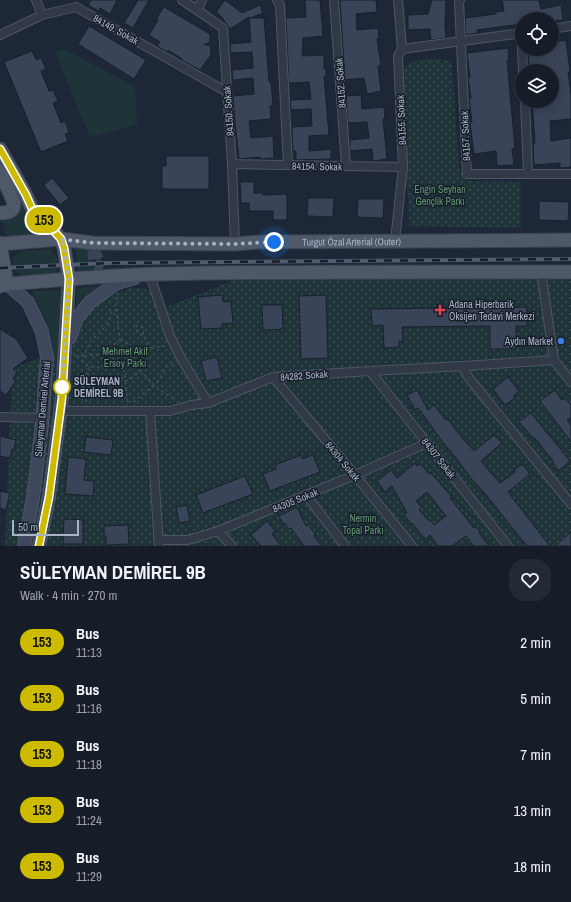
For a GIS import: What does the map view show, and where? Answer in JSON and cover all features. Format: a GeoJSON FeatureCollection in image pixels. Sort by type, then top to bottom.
{"type":"FeatureCollection","features":[{"type":"Feature","properties":{"kind":"main road"},"geometry":{"type":"LineString","coordinates":[[0,149],[26,195],[33,211],[42,218],[61,239],[69,279]]}},
{"type":"Feature","properties":{"kind":"main road"},"geometry":{"type":"LineString","coordinates":[[0,172],[14,206],[12,210],[7,213],[0,213]]}},
{"type":"Feature","properties":{"kind":"main road","name":"Turgut Özal Arterial (Outer)"},"geometry":{"type":"LineString","coordinates":[[0,244],[61,239],[93,243],[235,244],[259,242],[571,240]]}},
{"type":"Feature","properties":{"kind":"main road"},"geometry":{"type":"LineString","coordinates":[[101,251],[172,249],[198,243]]}},
{"type":"Feature","properties":{"kind":"main road"},"geometry":{"type":"LineString","coordinates":[[0,244],[4,285],[69,279],[155,275],[302,272],[571,272]]}},
{"type":"Feature","properties":{"kind":"main road"},"geometry":{"type":"LineString","coordinates":[[103,268],[153,271],[155,275]]}},
{"type":"Feature","properties":{"kind":"main road"},"geometry":{"type":"LineString","coordinates":[[69,355],[77,318],[90,302],[117,283],[138,277],[155,275]]}},
{"type":"Feature","properties":{"kind":"main road","name":"Süleyman Demirel Arterial"},"geometry":{"type":"LineString","coordinates":[[39,546],[49,497],[69,355],[69,279]]}},
{"type":"Feature","properties":{"kind":"main road","name":"Süleyman Demirel Arterial"},"geometry":{"type":"LineString","coordinates":[[4,285],[28,302],[42,332],[47,357],[33,498],[24,546]]}},
{"type":"Feature","properties":{"kind":"street"},"geometry":{"type":"LineString","coordinates":[[36,0],[42,15]]}},
{"type":"Feature","properties":{"kind":"street","name":"84150. Sokak"},"geometry":{"type":"LineString","coordinates":[[182,0],[222,28],[232,164],[235,244]]}},
{"type":"Feature","properties":{"kind":"street"},"geometry":{"type":"LineString","coordinates":[[197,10],[202,0]]}},
{"type":"Feature","properties":{"kind":"street"},"geometry":{"type":"LineString","coordinates":[[277,0],[280,5],[288,165]]}},
{"type":"Feature","properties":{"kind":"street","name":"84152. Sokak"},"geometry":{"type":"LineString","coordinates":[[334,0],[346,166]]}},
{"type":"Feature","properties":{"kind":"street","name":"84155. Sokak"},"geometry":{"type":"LineString","coordinates":[[395,241],[403,167],[398,56],[402,49],[398,0]]}},
{"type":"Feature","properties":{"kind":"street"},"geometry":{"type":"LineString","coordinates":[[460,0],[461,42]]}},
{"type":"Feature","properties":{"kind":"street","name":"84149. Sokak"},"geometry":{"type":"LineString","coordinates":[[0,34],[42,15],[76,7],[227,92]]}},
{"type":"Feature","properties":{"kind":"street"},"geometry":{"type":"LineString","coordinates":[[559,28],[571,26]]}},
{"type":"Feature","properties":{"kind":"street"},"geometry":{"type":"LineString","coordinates":[[402,49],[515,34]]}},
{"type":"Feature","properties":{"kind":"street","name":"84157. Sokak"},"geometry":{"type":"LineString","coordinates":[[461,42],[467,174],[571,174]]}},
{"type":"Feature","properties":{"kind":"street"},"geometry":{"type":"LineString","coordinates":[[525,108],[528,174]]}},
{"type":"Feature","properties":{"kind":"street","name":"84154. Sokak"},"geometry":{"type":"LineString","coordinates":[[232,164],[403,167]]}},
{"type":"Feature","properties":{"kind":"street"},"geometry":{"type":"LineString","coordinates":[[541,272],[554,360],[571,382]]}},
{"type":"Feature","properties":{"kind":"street"},"geometry":{"type":"LineString","coordinates":[[155,275],[170,336],[208,403]]}},
{"type":"Feature","properties":{"kind":"street","name":"84282 Sokak"},"geometry":{"type":"LineString","coordinates":[[60,411],[170,411],[208,403],[273,377],[554,360]]}},
{"type":"Feature","properties":{"kind":"street"},"geometry":{"type":"LineString","coordinates":[[463,366],[469,378],[571,504]]}},
{"type":"Feature","properties":{"kind":"street","name":"84307 Sokak"},"geometry":{"type":"LineString","coordinates":[[370,371],[508,546]]}},
{"type":"Feature","properties":{"kind":"street","name":"84304 Sokak"},"geometry":{"type":"LineString","coordinates":[[273,377],[412,546]]}},
{"type":"Feature","properties":{"kind":"street"},"geometry":{"type":"LineString","coordinates":[[150,411],[159,543]]}},
{"type":"Feature","properties":{"kind":"street"},"geometry":{"type":"LineString","coordinates":[[0,417],[42,418]]}},
{"type":"Feature","properties":{"kind":"street","name":"84305 Sokak"},"geometry":{"type":"LineString","coordinates":[[159,543],[188,540],[218,531],[355,475],[427,443]]}},
{"type":"Feature","properties":{"kind":"street"},"geometry":{"type":"LineString","coordinates":[[306,495],[345,546]]}},
{"type":"Feature","properties":{"kind":"street"},"geometry":{"type":"LineString","coordinates":[[218,531],[232,546]]}},
{"type":"Feature","properties":{"kind":"path"},"geometry":{"type":"LineString","coordinates":[[117,293],[116,309],[120,340]]}},
{"type":"Feature","properties":{"kind":"path"},"geometry":{"type":"LineString","coordinates":[[84,356],[90,342],[108,324],[111,312],[116,309]]}},
{"type":"Feature","properties":{"kind":"path"},"geometry":{"type":"LineString","coordinates":[[89,367],[87,371],[92,380],[125,381],[132,378],[144,367],[150,348],[143,335],[144,330],[141,326],[136,326],[138,334],[143,335]]}},
{"type":"Feature","properties":{"kind":"path"},"geometry":{"type":"LineString","coordinates":[[132,351],[164,346],[170,336]]}},
{"type":"Feature","properties":{"kind":"path"},"geometry":{"type":"LineString","coordinates":[[120,340],[130,345],[133,352],[130,360],[123,364]]}},
{"type":"Feature","properties":{"kind":"path"},"geometry":{"type":"LineString","coordinates":[[120,340],[112,346],[110,354],[114,360],[123,364]]}},
{"type":"Feature","properties":{"kind":"path"},"geometry":{"type":"LineString","coordinates":[[69,355],[84,356],[110,354]]}},
{"type":"Feature","properties":{"kind":"path"},"geometry":{"type":"LineString","coordinates":[[77,356],[89,367],[109,368],[114,360]]}},
{"type":"Feature","properties":{"kind":"path"},"geometry":{"type":"LineString","coordinates":[[123,364],[128,406],[159,380],[166,367],[182,358]]}},
{"type":"Feature","properties":{"kind":"path"},"geometry":{"type":"LineString","coordinates":[[130,360],[154,385],[184,407]]}},
{"type":"Feature","properties":{"kind":"path"},"geometry":{"type":"LineString","coordinates":[[92,380],[90,387],[93,392],[93,398]]}},
{"type":"Feature","properties":{"kind":"path"},"geometry":{"type":"LineString","coordinates":[[90,387],[85,386],[81,390],[80,396],[83,401],[105,397],[109,391],[108,381]]}},
{"type":"Feature","properties":{"kind":"green space"},"geometry":{"type":"Polygon","coordinates":[[[63,49],[135,86],[137,125],[90,137],[55,52],[63,49]]]}},
{"type":"Feature","properties":{"kind":"green space","name":"Engin Seyhan Gençlik Parkı"},"geometry":{"type":"Polygon","coordinates":[[[423,59],[450,60],[452,63],[459,168],[470,181],[521,182],[521,228],[409,226],[403,75],[405,67],[413,62],[423,59]]]}},
{"type":"Feature","properties":{"kind":"green space"},"geometry":{"type":"Polygon","coordinates":[[[20,204],[43,234],[7,239],[1,216],[20,204]]]}},
{"type":"Feature","properties":{"kind":"green space"},"geometry":{"type":"Polygon","coordinates":[[[75,248],[100,249],[93,253],[91,264],[100,272],[78,273],[75,248]]]}},
{"type":"Feature","properties":{"kind":"green space"},"geometry":{"type":"Polygon","coordinates":[[[50,249],[55,255],[59,266],[56,272],[52,275],[24,276],[18,273],[14,268],[13,259],[15,255],[23,251],[50,249]]]}},
{"type":"Feature","properties":{"kind":"green space"},"geometry":{"type":"Polygon","coordinates":[[[239,278],[571,280],[571,546],[5,546],[12,369],[76,343],[76,336],[81,325],[89,312],[101,299],[131,288],[144,288],[154,294],[159,310],[239,278]]]}},
{"type":"Feature","properties":{"kind":"green space"},"geometry":{"type":"Polygon","coordinates":[[[106,285],[75,315],[77,288],[106,285]]]}},
{"type":"Feature","properties":{"kind":"green space"},"geometry":{"type":"Polygon","coordinates":[[[63,290],[53,414],[31,546],[53,345],[45,320],[32,291],[63,290]]]}},
{"type":"Feature","properties":{"kind":"building"},"geometry":{"type":"Polygon","coordinates":[[[91,0],[117,0],[110,14],[100,8],[99,11],[88,5],[91,0]]]}},
{"type":"Feature","properties":{"kind":"building"},"geometry":{"type":"Polygon","coordinates":[[[138,0],[149,0],[133,28],[124,23],[138,0]]]}},
{"type":"Feature","properties":{"kind":"building"},"geometry":{"type":"Polygon","coordinates":[[[225,0],[242,13],[260,5],[262,9],[263,13],[250,18],[264,18],[269,82],[271,82],[273,106],[270,106],[271,119],[249,121],[251,138],[273,136],[274,158],[260,159],[260,157],[239,159],[233,96],[254,94],[253,78],[233,80],[232,70],[253,68],[252,52],[231,53],[230,44],[251,42],[249,17],[230,29],[221,16],[216,12],[225,0]]]}},
{"type":"Feature","properties":{"kind":"building"},"geometry":{"type":"Polygon","coordinates":[[[305,0],[320,0],[323,36],[303,38],[302,56],[324,55],[324,69],[326,69],[326,76],[324,76],[329,135],[309,136],[309,151],[331,149],[331,159],[296,160],[296,151],[293,151],[292,127],[312,126],[311,109],[291,110],[290,100],[311,99],[309,82],[289,83],[286,18],[306,17],[305,0]]]}},
{"type":"Feature","properties":{"kind":"building"},"geometry":{"type":"Polygon","coordinates":[[[340,0],[376,0],[377,12],[356,14],[357,30],[378,28],[379,39],[377,39],[381,65],[378,66],[381,91],[367,94],[364,78],[345,80],[340,0]]]}},
{"type":"Feature","properties":{"kind":"building"},"geometry":{"type":"Polygon","coordinates":[[[432,0],[446,0],[446,38],[431,40],[430,29],[408,30],[408,15],[428,14],[432,0]]]}},
{"type":"Feature","properties":{"kind":"building"},"geometry":{"type":"Polygon","coordinates":[[[502,0],[539,0],[541,9],[561,5],[563,20],[559,20],[559,12],[515,12],[515,25],[477,30],[477,33],[466,35],[465,18],[496,14],[496,12],[504,11],[502,0]]]}},
{"type":"Feature","properties":{"kind":"building"},"geometry":{"type":"Polygon","coordinates":[[[164,7],[210,34],[210,42],[204,45],[210,45],[211,55],[200,70],[181,60],[182,59],[168,50],[167,52],[157,46],[160,42],[149,35],[158,20],[156,19],[164,7]]]}},
{"type":"Feature","properties":{"kind":"building"},"geometry":{"type":"Polygon","coordinates":[[[89,26],[146,60],[134,79],[78,44],[89,26]]]}},
{"type":"Feature","properties":{"kind":"building"},"geometry":{"type":"Polygon","coordinates":[[[566,40],[571,95],[571,119],[550,121],[551,141],[571,138],[571,167],[560,168],[560,163],[534,165],[533,143],[535,143],[532,108],[559,108],[559,64],[529,64],[528,56],[559,56],[559,41],[566,40]]]}},
{"type":"Feature","properties":{"kind":"building"},"geometry":{"type":"Polygon","coordinates":[[[508,48],[509,60],[507,60],[515,148],[512,149],[514,165],[497,166],[496,151],[474,154],[470,123],[472,122],[469,98],[471,98],[467,53],[508,48]]]}},
{"type":"Feature","properties":{"kind":"building"},"geometry":{"type":"Polygon","coordinates":[[[32,51],[36,60],[41,58],[46,69],[41,71],[49,91],[53,90],[58,101],[53,103],[61,123],[65,121],[69,133],[65,134],[68,141],[41,152],[4,62],[32,51]]]}},
{"type":"Feature","properties":{"kind":"building"},"geometry":{"type":"Polygon","coordinates":[[[361,95],[362,109],[384,107],[385,119],[383,119],[387,159],[373,161],[372,149],[350,151],[350,140],[369,138],[367,122],[348,123],[346,96],[361,95]]]}},
{"type":"Feature","properties":{"kind":"building"},"geometry":{"type":"Polygon","coordinates":[[[166,156],[209,156],[209,189],[162,189],[162,166],[166,166],[166,156]]]}},
{"type":"Feature","properties":{"kind":"building"},"geometry":{"type":"Polygon","coordinates":[[[52,178],[69,198],[60,205],[44,185],[52,178]]]}},
{"type":"Feature","properties":{"kind":"building"},"geometry":{"type":"Polygon","coordinates":[[[240,182],[254,182],[254,193],[263,193],[263,195],[287,194],[287,220],[273,220],[273,211],[249,211],[249,203],[241,203],[240,182]]]}},
{"type":"Feature","properties":{"kind":"building"},"geometry":{"type":"Polygon","coordinates":[[[308,198],[334,198],[333,217],[307,216],[308,198]]]}},
{"type":"Feature","properties":{"kind":"building"},"geometry":{"type":"Polygon","coordinates":[[[358,199],[384,199],[383,218],[357,217],[358,199]]]}},
{"type":"Feature","properties":{"kind":"building"},"geometry":{"type":"Polygon","coordinates":[[[539,201],[569,202],[568,221],[539,220],[539,201]]]}},
{"type":"Feature","properties":{"kind":"building"},"geometry":{"type":"Polygon","coordinates":[[[222,295],[223,302],[231,301],[233,323],[222,324],[222,328],[201,329],[198,297],[222,295]]]}},
{"type":"Feature","properties":{"kind":"building"},"geometry":{"type":"Polygon","coordinates":[[[326,295],[328,358],[301,359],[299,296],[326,295]]]}},
{"type":"Feature","properties":{"kind":"building"},"geometry":{"type":"Polygon","coordinates":[[[262,305],[282,305],[283,329],[263,330],[262,305]]]}},
{"type":"Feature","properties":{"kind":"building"},"geometry":{"type":"Polygon","coordinates":[[[527,307],[527,326],[516,326],[516,349],[490,349],[490,326],[402,327],[403,341],[399,341],[399,347],[384,348],[383,325],[372,326],[371,309],[527,307]]]}},
{"type":"Feature","properties":{"kind":"building"},"geometry":{"type":"Polygon","coordinates":[[[0,329],[16,339],[28,358],[13,369],[17,372],[13,379],[16,381],[6,395],[0,391],[0,329]]]}},
{"type":"Feature","properties":{"kind":"building"},"geometry":{"type":"Polygon","coordinates":[[[217,357],[222,378],[206,381],[201,361],[217,357]]]}},
{"type":"Feature","properties":{"kind":"building"},"geometry":{"type":"Polygon","coordinates":[[[508,377],[519,391],[513,396],[515,398],[505,405],[493,389],[508,377]]]}},
{"type":"Feature","properties":{"kind":"building"},"geometry":{"type":"Polygon","coordinates":[[[417,390],[428,410],[434,405],[446,420],[448,419],[474,451],[494,435],[502,443],[481,461],[500,483],[515,472],[514,470],[522,464],[530,474],[508,492],[550,546],[527,546],[471,478],[418,408],[415,410],[407,395],[417,390]]]}},
{"type":"Feature","properties":{"kind":"building"},"geometry":{"type":"Polygon","coordinates":[[[555,390],[562,400],[565,398],[571,405],[571,418],[567,420],[571,425],[571,442],[540,401],[555,390]]]}},
{"type":"Feature","properties":{"kind":"building"},"geometry":{"type":"Polygon","coordinates":[[[531,413],[570,461],[558,471],[553,461],[534,437],[533,438],[519,422],[531,413]]]}},
{"type":"Feature","properties":{"kind":"building"},"geometry":{"type":"Polygon","coordinates":[[[0,436],[16,440],[14,450],[12,449],[10,458],[0,456],[0,436]]]}},
{"type":"Feature","properties":{"kind":"building"},"geometry":{"type":"Polygon","coordinates":[[[86,437],[113,440],[111,455],[84,452],[86,437]]]}},
{"type":"Feature","properties":{"kind":"building"},"geometry":{"type":"Polygon","coordinates":[[[301,455],[302,459],[313,455],[320,472],[270,491],[263,474],[276,469],[275,465],[301,455]]]}},
{"type":"Feature","properties":{"kind":"building"},"geometry":{"type":"Polygon","coordinates":[[[68,457],[86,459],[84,480],[94,481],[93,496],[65,494],[68,457]]]}},
{"type":"Feature","properties":{"kind":"building"},"geometry":{"type":"Polygon","coordinates":[[[415,463],[417,466],[421,464],[452,497],[450,498],[474,528],[476,526],[480,532],[479,533],[489,546],[474,546],[466,536],[452,546],[438,546],[430,535],[425,539],[404,515],[407,513],[392,486],[385,492],[377,481],[391,470],[397,478],[415,463]],[[427,492],[416,501],[422,508],[419,510],[434,525],[446,516],[427,492]]]}},
{"type":"Feature","properties":{"kind":"building"},"geometry":{"type":"Polygon","coordinates":[[[245,476],[253,494],[203,513],[196,495],[245,476]]]}},
{"type":"Feature","properties":{"kind":"building"},"geometry":{"type":"Polygon","coordinates":[[[0,491],[10,493],[6,510],[0,508],[0,491]]]}},
{"type":"Feature","properties":{"kind":"building"},"geometry":{"type":"Polygon","coordinates":[[[187,505],[190,521],[179,523],[176,507],[187,505]]]}},
{"type":"Feature","properties":{"kind":"building"},"geometry":{"type":"Polygon","coordinates":[[[297,507],[306,526],[308,525],[316,535],[314,536],[322,546],[304,546],[291,528],[288,529],[285,523],[283,524],[279,516],[297,507]]]}},
{"type":"Feature","properties":{"kind":"building"},"geometry":{"type":"Polygon","coordinates":[[[64,519],[83,520],[83,544],[63,544],[64,519]]]}},
{"type":"Feature","properties":{"kind":"building"},"geometry":{"type":"Polygon","coordinates":[[[267,521],[275,531],[272,534],[281,546],[261,546],[251,535],[267,521]]]}},
{"type":"Feature","properties":{"kind":"building"},"geometry":{"type":"Polygon","coordinates":[[[128,525],[129,544],[106,545],[104,526],[128,525]]]}},
{"type":"Feature","properties":{"kind":"building"},"geometry":{"type":"Polygon","coordinates":[[[571,532],[571,546],[555,546],[571,532]]]}},
{"type":"Feature","properties":{"kind":"tunnel"},"geometry":{"type":"LineString","coordinates":[[101,251],[94,254],[95,265],[103,268]]}},
{"type":"Feature","properties":{"kind":"railway"},"geometry":{"type":"LineString","coordinates":[[0,268],[110,263],[571,259]]}},
{"type":"Feature","properties":{"kind":"bus line","name":"153"},"geometry":{"type":"LineString","coordinates":[[0,149],[26,195],[33,211],[42,218],[61,239],[69,279],[62,398],[49,497],[39,546]]}},
{"type":"Feature","properties":{"kind":"place","name":"Adana Hiperbarik Oksijen Tedavi Merkezi"},"geometry":{"type":"Point","coordinates":[440,310]}},
{"type":"Feature","properties":{"kind":"place","name":"Aydın Market"},"geometry":{"type":"Point","coordinates":[561,341]}},
{"type":"Feature","properties":{"kind":"place","name":"SÜLEYMAN DEMİREL 9B"},"geometry":{"type":"Point","coordinates":[62,387]}},
{"type":"Feature","properties":{"kind":"route"},"geometry":{"type":"LineString","coordinates":[[62,387],[69,279],[61,239],[93,243],[235,244],[274,242]]}},
{"type":"Feature","properties":{"kind":"park label","name":"Mehmet Akif Ersoy Parkı"},"geometry":{"type":"Point","coordinates":[125,356]}},
{"type":"Feature","properties":{"kind":"park label","name":"Nermin Topal Parkı"},"geometry":{"type":"Point","coordinates":[363,524]}}]}
